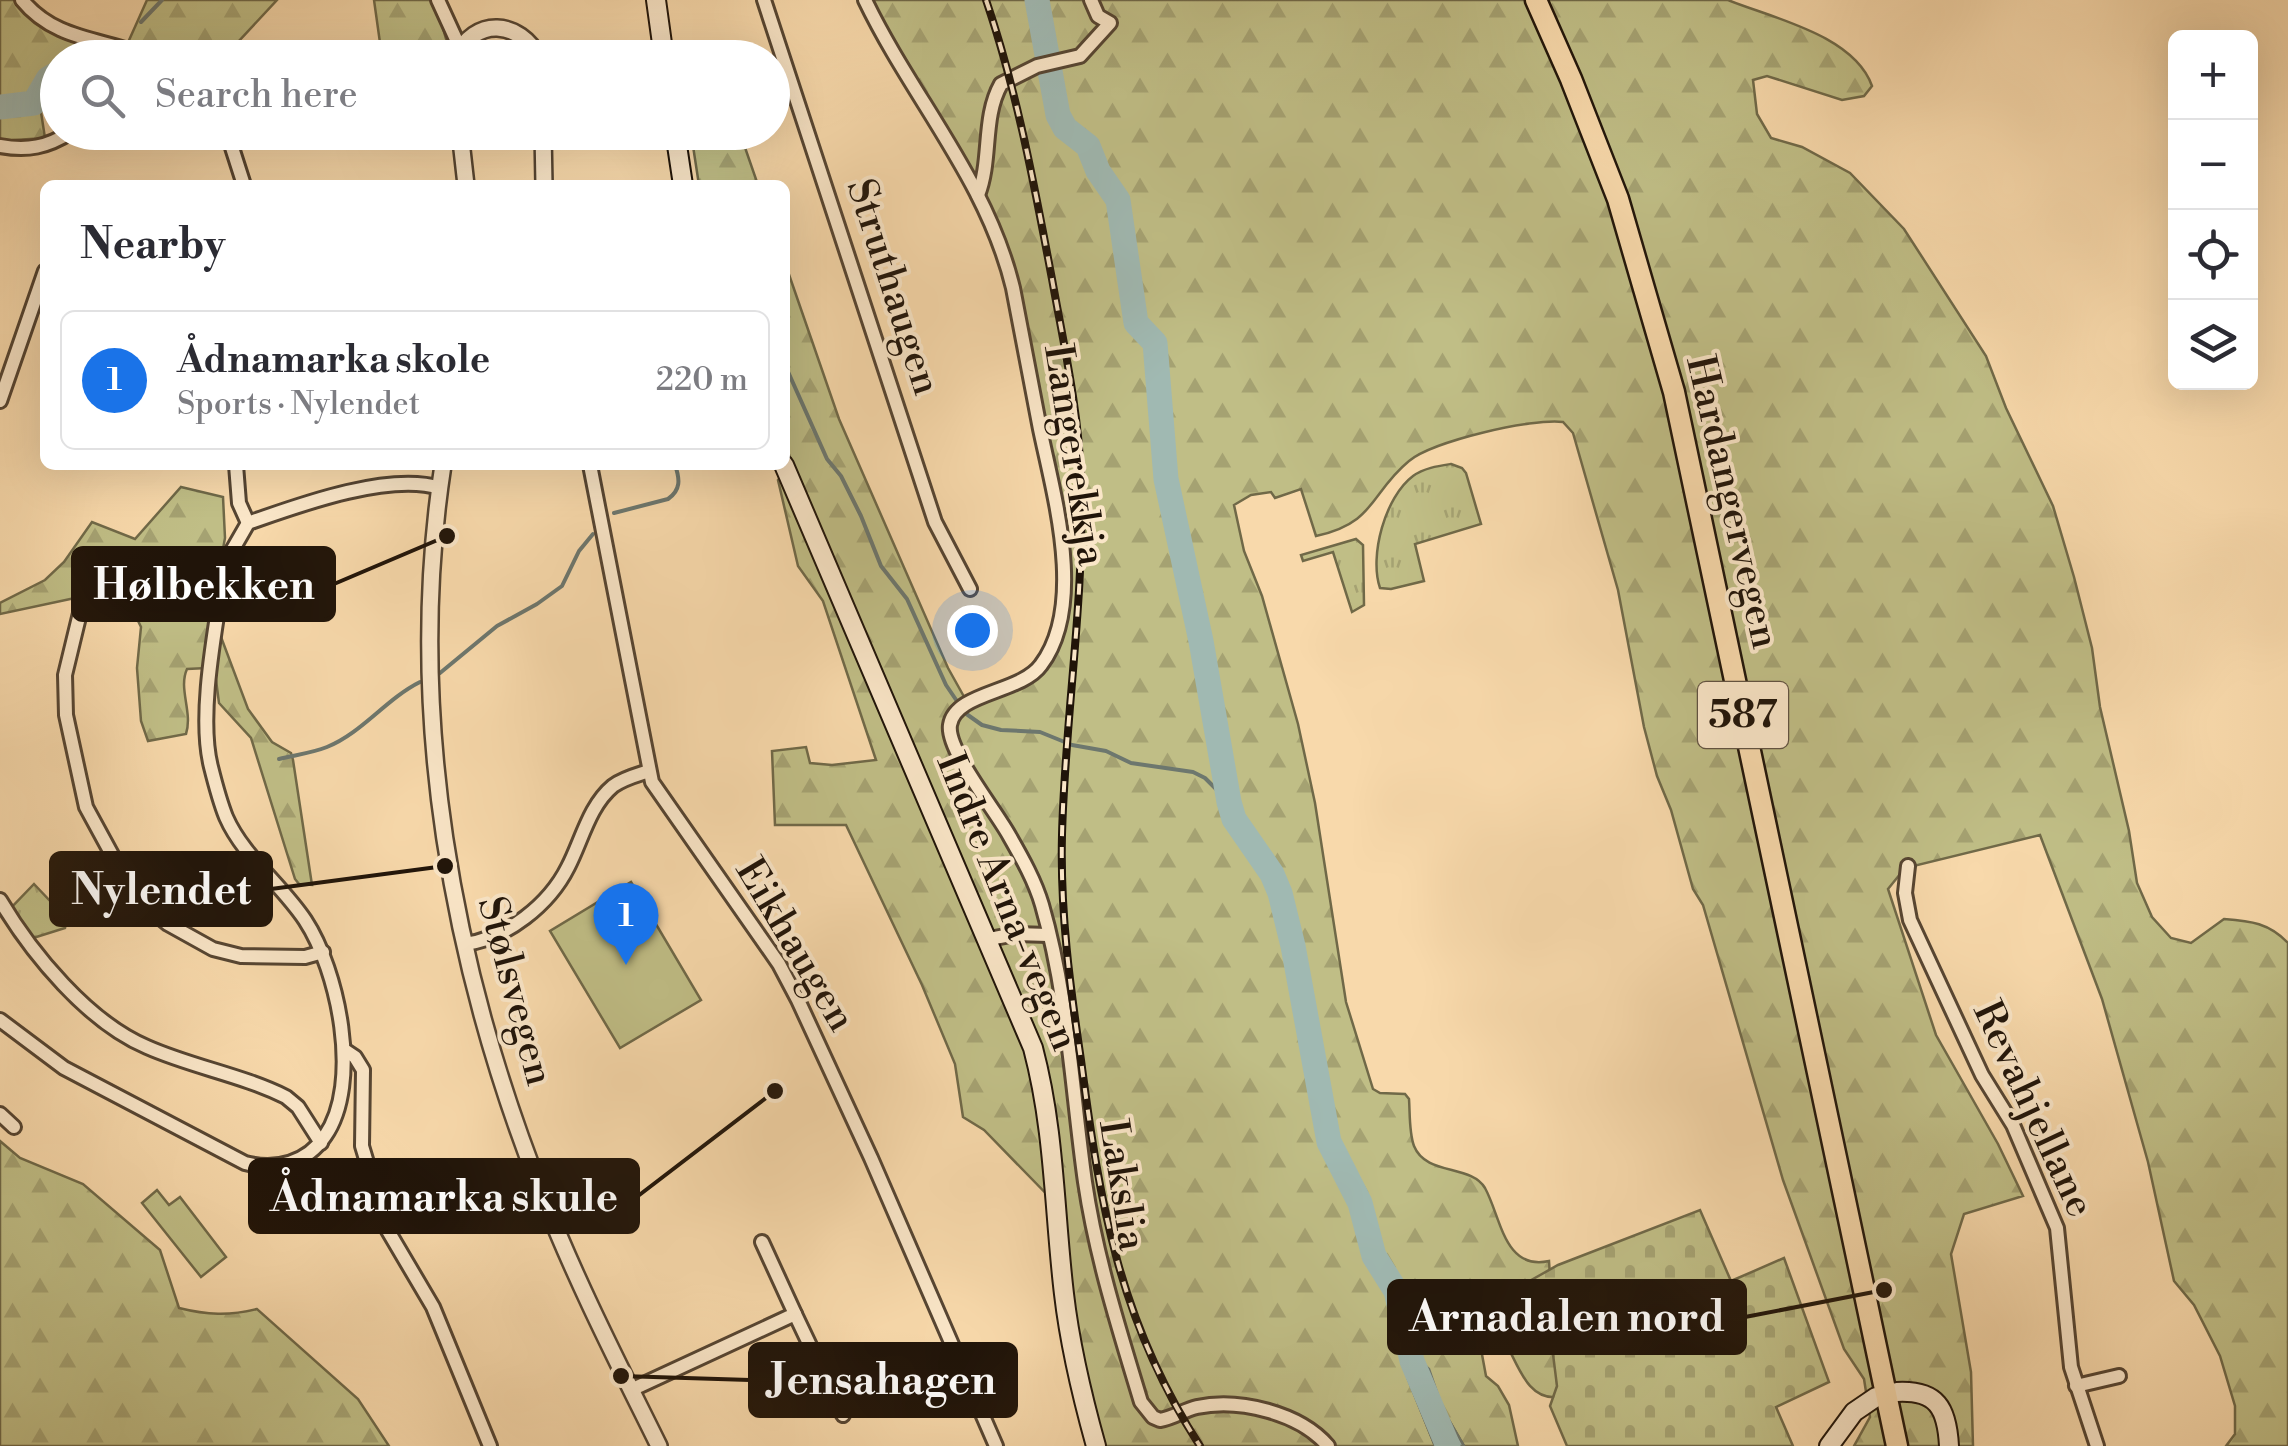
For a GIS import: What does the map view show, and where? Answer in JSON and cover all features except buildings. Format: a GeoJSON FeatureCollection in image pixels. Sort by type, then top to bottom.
{"type":"FeatureCollection","features":[{"type":"Feature","properties":{"kind":"main road"},"geometry":{"type":"LineString","coordinates":[[656,0],[662,40]]}},
{"type":"Feature","properties":{"kind":"main road","name":"Hardangervegen"},"geometry":{"type":"LineString","coordinates":[[1536,0],[1611,181],[1646,286],[1674,392],[1897,1446]]}},
{"type":"Feature","properties":{"kind":"main road"},"geometry":{"type":"LineString","coordinates":[[677,150],[682,180]]}},
{"type":"Feature","properties":{"kind":"main road","name":"Indre Arna-vegen"},"geometry":{"type":"LineString","coordinates":[[786,470],[1024,1019],[1046,1099],[1067,1318],[1082,1399],[1096,1446]]}},
{"type":"Feature","properties":{"kind":"main road"},"geometry":{"type":"LineString","coordinates":[[1897,1392],[1923,1394],[1935,1402],[1945,1418],[1949,1446]]}},
{"type":"Feature","properties":{"kind":"main road"},"geometry":{"type":"LineString","coordinates":[[1829,1446],[1844,1422],[1876,1397]]}},
{"type":"Feature","properties":{"kind":"street"},"geometry":{"type":"LineString","coordinates":[[22,0],[40,19],[66,34],[94,40]]}},
{"type":"Feature","properties":{"kind":"street"},"geometry":{"type":"LineString","coordinates":[[438,0],[453,40]]}},
{"type":"Feature","properties":{"kind":"street","name":"Struthaugen"},"geometry":{"type":"LineString","coordinates":[[764,0],[777,40]]}},
{"type":"Feature","properties":{"kind":"street","name":"Langerekkja"},"geometry":{"type":"LineString","coordinates":[[865,0],[978,194],[1006,260],[1013,288],[1057,514],[1064,585],[1062,608],[1051,651],[1036,672],[1011,687],[967,702],[954,714],[950,726],[958,752],[1030,875],[1043,907],[1048,935]]}},
{"type":"Feature","properties":{"kind":"street"},"geometry":{"type":"LineString","coordinates":[[978,194],[984,181],[996,94],[1010,77],[1080,56],[1110,22],[1098,16],[1090,0]]}},
{"type":"Feature","properties":{"kind":"street"},"geometry":{"type":"LineString","coordinates":[[470,40],[477,32],[494,28],[528,40]]}},
{"type":"Feature","properties":{"kind":"street","name":"Struthaugen"},"geometry":{"type":"LineString","coordinates":[[790,79],[935,522],[970,589]]}},
{"type":"Feature","properties":{"kind":"street"},"geometry":{"type":"LineString","coordinates":[[0,146],[40,147]]}},
{"type":"Feature","properties":{"kind":"street"},"geometry":{"type":"LineString","coordinates":[[233,150],[242,180]]}},
{"type":"Feature","properties":{"kind":"street"},"geometry":{"type":"LineString","coordinates":[[462,150],[465,180]]}},
{"type":"Feature","properties":{"kind":"street"},"geometry":{"type":"LineString","coordinates":[[543,150],[544,180]]}},
{"type":"Feature","properties":{"kind":"street"},"geometry":{"type":"LineString","coordinates":[[0,401],[40,285]]}},
{"type":"Feature","properties":{"kind":"street"},"geometry":{"type":"LineString","coordinates":[[236,470],[239,502],[248,523]]}},
{"type":"Feature","properties":{"kind":"street","name":"Stølsvegen"},"geometry":{"type":"LineString","coordinates":[[442,470],[430,573],[432,704],[441,810],[465,944],[496,1057],[543,1198],[659,1446]]}},
{"type":"Feature","properties":{"kind":"street","name":"Eikhaugen"},"geometry":{"type":"LineString","coordinates":[[591,470],[649,771],[664,800],[779,964],[798,1000],[996,1446]]}},
{"type":"Feature","properties":{"kind":"street"},"geometry":{"type":"LineString","coordinates":[[0,1020],[64,1068],[245,1163],[286,1164],[302,1159],[321,1143],[337,1114],[346,1051],[323,952],[306,921],[227,818],[206,743],[223,578],[229,556],[248,523],[391,483],[424,483],[440,488]]}},
{"type":"Feature","properties":{"kind":"street"},"geometry":{"type":"LineString","coordinates":[[80,614],[66,675],[66,714],[86,807],[123,875],[146,906],[168,924],[213,949],[242,956],[305,957],[323,952]]}},
{"type":"Feature","properties":{"kind":"street"},"geometry":{"type":"LineString","coordinates":[[465,944],[492,938],[537,907],[567,869],[605,794],[615,784],[649,771]]}},
{"type":"Feature","properties":{"kind":"street","name":"Revahjellane"},"geometry":{"type":"LineString","coordinates":[[1908,866],[1905,893],[1910,920],[1982,1075],[2014,1125],[2057,1228],[2066,1332],[2076,1386],[2097,1446]]}},
{"type":"Feature","properties":{"kind":"street"},"geometry":{"type":"LineString","coordinates":[[0,900],[47,968],[121,1032],[145,1047],[286,1097],[298,1107],[321,1143]]}},
{"type":"Feature","properties":{"kind":"street"},"geometry":{"type":"LineString","coordinates":[[989,939],[1016,934],[1048,935]]}},
{"type":"Feature","properties":{"kind":"street","name":"Lakslia"},"geometry":{"type":"LineString","coordinates":[[1048,935],[1062,998],[1085,1182],[1101,1268],[1141,1402],[1153,1418],[1160,1420],[1224,1405],[1276,1415],[1308,1428],[1328,1446]]}},
{"type":"Feature","properties":{"kind":"street"},"geometry":{"type":"LineString","coordinates":[[346,1051],[355,1056],[363,1070],[362,1146],[387,1230],[432,1307],[490,1446]]}},
{"type":"Feature","properties":{"kind":"street"},"geometry":{"type":"LineString","coordinates":[[0,1114],[14,1127]]}},
{"type":"Feature","properties":{"kind":"street"},"geometry":{"type":"LineString","coordinates":[[762,1242],[843,1414]]}},
{"type":"Feature","properties":{"kind":"street"},"geometry":{"type":"LineString","coordinates":[[634,1389],[795,1314]]}},
{"type":"Feature","properties":{"kind":"street"},"geometry":{"type":"LineString","coordinates":[[2076,1386],[2119,1376]]}},
{"type":"Feature","properties":{"kind":"green space"},"geometry":{"type":"Polygon","coordinates":[[[0,0],[22,0],[40,19],[104,40],[40,40],[40,138],[0,141],[0,0]]]}},
{"type":"Feature","properties":{"kind":"green space"},"geometry":{"type":"Polygon","coordinates":[[[147,0],[277,0],[240,40],[129,40],[147,0]]]}},
{"type":"Feature","properties":{"kind":"green space"},"geometry":{"type":"Polygon","coordinates":[[[374,0],[435,0],[446,40],[380,40],[374,0]]]}},
{"type":"Feature","properties":{"kind":"green space"},"geometry":{"type":"Polygon","coordinates":[[[865,0],[1728,0],[1810,31],[1848,54],[1872,86],[1864,96],[1842,100],[1767,76],[1753,80],[1757,114],[1771,138],[1802,147],[1850,173],[1904,229],[1986,356],[2053,506],[2092,648],[2100,707],[2137,883],[2152,917],[2171,938],[2191,943],[2224,919],[2259,924],[2288,943],[2288,1446],[2226,1446],[2235,1434],[2235,1406],[2220,1356],[2194,1305],[2174,1281],[2148,1162],[2102,999],[2040,835],[1905,868],[1888,889],[1936,1035],[2023,1196],[1964,1214],[1951,1254],[1971,1372],[1973,1446],[1854,1446],[1870,1417],[1864,1379],[1844,1349],[1783,1180],[1703,905],[1693,889],[1671,810],[1657,776],[1618,590],[1573,433],[1563,422],[1548,422],[1483,432],[1421,453],[1396,473],[1362,515],[1316,536],[1301,489],[1275,498],[1271,492],[1251,495],[1234,505],[1244,551],[1262,596],[1298,724],[1315,803],[1346,1002],[1373,1089],[1405,1094],[1409,1099],[1412,1141],[1420,1155],[1428,1162],[1478,1181],[1485,1188],[1513,1250],[1534,1262],[1549,1261],[1558,1397],[1547,1396],[1530,1386],[1502,1337],[1489,1339],[1481,1349],[1486,1376],[1498,1386],[1509,1405],[1518,1446],[1464,1446],[1443,1410],[1428,1369],[1408,1379],[1435,1446],[1104,1446],[1079,1346],[1064,1212],[984,1130],[963,1117],[955,1064],[846,825],[775,825],[772,751],[806,747],[810,763],[832,765],[876,760],[823,601],[798,566],[778,480],[792,463],[790,277],[839,419],[948,668],[967,702],[1011,687],[1051,651],[1063,564],[1006,260],[865,0]]]}},
{"type":"Feature","properties":{"kind":"green space"},"geometry":{"type":"Polygon","coordinates":[[[694,150],[746,150],[756,180],[698,180],[694,150]]]}},
{"type":"Feature","properties":{"kind":"green space"},"geometry":{"type":"Polygon","coordinates":[[[1451,464],[1466,473],[1481,524],[1415,544],[1424,581],[1380,588],[1378,544],[1394,498],[1417,473],[1451,464]]]}},
{"type":"Feature","properties":{"kind":"green space"},"geometry":{"type":"Polygon","coordinates":[[[181,487],[223,497],[225,538],[210,620],[218,629],[248,709],[272,742],[291,753],[312,885],[299,884],[295,879],[251,738],[219,703],[216,680],[207,668],[187,669],[186,734],[148,741],[141,721],[137,668],[141,627],[122,588],[0,614],[0,603],[45,580],[64,562],[92,522],[135,539],[181,487]]]}},
{"type":"Feature","properties":{"kind":"green space"},"geometry":{"type":"Polygon","coordinates":[[[1356,539],[1363,545],[1364,605],[1352,612],[1333,552],[1303,561],[1301,555],[1356,539]]]}},
{"type":"Feature","properties":{"kind":"green space"},"geometry":{"type":"Polygon","coordinates":[[[631,882],[701,1000],[620,1048],[550,931],[631,882]]]}},
{"type":"Feature","properties":{"kind":"green space"},"geometry":{"type":"Polygon","coordinates":[[[34,884],[67,919],[65,928],[30,939],[10,909],[34,884]]]}},
{"type":"Feature","properties":{"kind":"green space"},"geometry":{"type":"Polygon","coordinates":[[[0,1141],[20,1158],[83,1184],[160,1250],[179,1308],[218,1314],[257,1309],[358,1399],[389,1446],[0,1446],[0,1141]]]}},
{"type":"Feature","properties":{"kind":"green space"},"geometry":{"type":"Polygon","coordinates":[[[157,1190],[169,1205],[180,1197],[226,1257],[201,1277],[142,1203],[157,1190]]]}},
{"type":"Feature","properties":{"kind":"green space"},"geometry":{"type":"Polygon","coordinates":[[[1700,1210],[1731,1281],[1784,1258],[1829,1382],[1776,1407],[1793,1446],[1567,1446],[1550,1406],[1557,1386],[1549,1322],[1529,1310],[1523,1301],[1526,1283],[1558,1265],[1700,1210]]]}},
{"type":"Feature","properties":{"kind":"water"},"geometry":{"type":"Polygon","coordinates":[[[1419,1360],[1429,1369],[1443,1410],[1464,1446],[1435,1446],[1408,1379],[1406,1364],[1419,1360]]]}},
{"type":"Feature","properties":{"kind":"waterway"},"geometry":{"type":"LineString","coordinates":[[141,22],[162,0]]}},
{"type":"Feature","properties":{"kind":"waterway"},"geometry":{"type":"LineString","coordinates":[[1037,0],[1058,115],[1065,128],[1088,146],[1098,171],[1118,200],[1136,323],[1155,343],[1166,479],[1201,641],[1229,802],[1234,819],[1272,874],[1280,893],[1329,1142],[1360,1203],[1374,1256],[1396,1291],[1412,1361],[1448,1446]]}},
{"type":"Feature","properties":{"kind":"waterway"},"geometry":{"type":"LineString","coordinates":[[0,107],[34,103],[40,93]]}},
{"type":"Feature","properties":{"kind":"waterway"},"geometry":{"type":"LineString","coordinates":[[790,376],[827,459],[841,476],[861,516],[881,566],[907,599],[946,685],[965,713],[982,725],[1001,730],[1040,732],[1072,745],[1106,751],[1131,763],[1193,772],[1205,778],[1229,802]]}},
{"type":"Feature","properties":{"kind":"waterway"},"geometry":{"type":"LineString","coordinates":[[614,513],[668,499],[678,484],[676,470]]}},
{"type":"Feature","properties":{"kind":"waterway"},"geometry":{"type":"LineString","coordinates":[[440,673],[497,626],[562,586],[579,551],[593,534]]}},
{"type":"Feature","properties":{"kind":"waterway"},"geometry":{"type":"LineString","coordinates":[[279,759],[340,741],[420,682]]}},
{"type":"Feature","properties":{"kind":"railway"},"geometry":{"type":"LineString","coordinates":[[986,0],[1016,103],[1031,173],[1070,379],[1080,455],[1080,569],[1062,863],[1067,948],[1088,1113],[1106,1213],[1132,1307],[1172,1399],[1200,1446]]}},
{"type":"Feature","properties":{"kind":"place","name":"Hølbekken"},"geometry":{"type":"Point","coordinates":[447,536]}},
{"type":"Feature","properties":{"kind":"place","name":"Nylendet"},"geometry":{"type":"Point","coordinates":[445,866]}},
{"type":"Feature","properties":{"kind":"place","name":"Ådnamarka skole"},"geometry":{"type":"Point","coordinates":[626,965]}},
{"type":"Feature","properties":{"kind":"place","name":"Ådnamarka skule"},"geometry":{"type":"Point","coordinates":[775,1091]}},
{"type":"Feature","properties":{"kind":"place","name":"Arnadalen nord"},"geometry":{"type":"Point","coordinates":[1884,1290]}},
{"type":"Feature","properties":{"kind":"place","name":"Jensahagen"},"geometry":{"type":"Point","coordinates":[621,1376]}}]}
